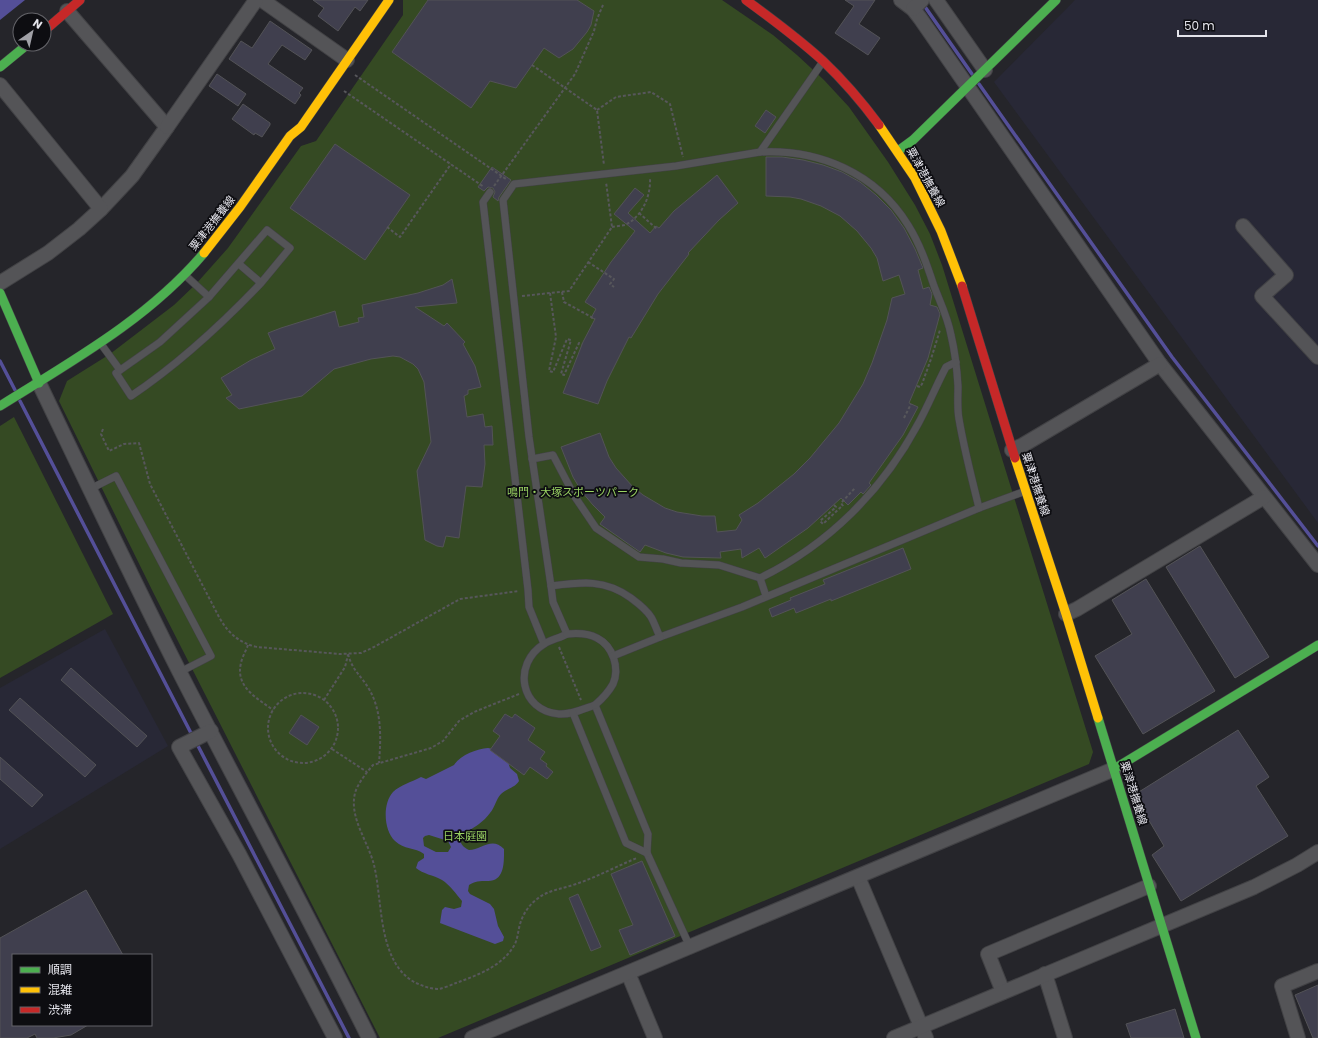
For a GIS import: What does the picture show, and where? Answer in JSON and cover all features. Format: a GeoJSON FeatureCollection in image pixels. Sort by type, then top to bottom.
{"type":"FeatureCollection","features":[{"type":"Feature","properties":{"kind":"main road"},"geometry":{"type":"LineString","coordinates":[[52,24],[80,0]]}},
{"type":"Feature","properties":{"kind":"main road","name":"粟津港撫養線"},"geometry":{"type":"LineString","coordinates":[[3,403],[101,344],[142,313],[185,275],[221,233],[290,136],[301,127],[389,0]]}},
{"type":"Feature","properties":{"kind":"main road"},"geometry":{"type":"LineString","coordinates":[[898,151],[913,140],[1056,0]]}},
{"type":"Feature","properties":{"kind":"main road","name":"粟津港撫養線"},"geometry":{"type":"LineString","coordinates":[[748,1],[823,61],[862,103],[879,124],[915,178],[941,231],[961,284],[1025,491],[1066,614],[1196,1038]]}},
{"type":"Feature","properties":{"kind":"main road"},"geometry":{"type":"LineString","coordinates":[[0,67],[18,52]]}},
{"type":"Feature","properties":{"kind":"main road"},"geometry":{"type":"LineString","coordinates":[[0,293],[33,386]]}},
{"type":"Feature","properties":{"kind":"main road"},"geometry":{"type":"LineString","coordinates":[[1114,769],[1318,645]]}},
{"type":"Feature","properties":{"kind":"street"},"geometry":{"type":"LineString","coordinates":[[0,283],[48,253],[79,229],[101,209],[132,176],[256,0]]}},
{"type":"Feature","properties":{"kind":"street"},"geometry":{"type":"LineString","coordinates":[[262,0],[347,60]]}},
{"type":"Feature","properties":{"kind":"street"},"geometry":{"type":"LineString","coordinates":[[901,0],[917,5],[969,86],[1160,364],[1318,565]]}},
{"type":"Feature","properties":{"kind":"street"},"geometry":{"type":"LineString","coordinates":[[936,0],[984,71]]}},
{"type":"Feature","properties":{"kind":"street"},"geometry":{"type":"LineString","coordinates":[[67,12],[167,127]]}},
{"type":"Feature","properties":{"kind":"street"},"geometry":{"type":"LineString","coordinates":[[0,85],[101,209]]}},
{"type":"Feature","properties":{"kind":"street"},"geometry":{"type":"LineString","coordinates":[[1243,226],[1286,275],[1262,296],[1318,357]]}},
{"type":"Feature","properties":{"kind":"street"},"geometry":{"type":"LineString","coordinates":[[1012,450],[1023,445],[1160,364]]}},
{"type":"Feature","properties":{"kind":"street"},"geometry":{"type":"LineString","coordinates":[[33,386],[90,489],[180,672],[206,733],[324,946],[369,1038]]}},
{"type":"Feature","properties":{"kind":"street"},"geometry":{"type":"LineString","coordinates":[[1066,614],[1077,609],[1264,497]]}},
{"type":"Feature","properties":{"kind":"street"},"geometry":{"type":"LineString","coordinates":[[206,733],[179,747],[239,854],[334,1038]]}},
{"type":"Feature","properties":{"kind":"street"},"geometry":{"type":"LineString","coordinates":[[472,1038],[1114,769]]}},
{"type":"Feature","properties":{"kind":"street"},"geometry":{"type":"LineString","coordinates":[[894,1038],[924,1032],[1003,992],[1254,887],[1297,866],[1318,852]]}},
{"type":"Feature","properties":{"kind":"street"},"geometry":{"type":"LineString","coordinates":[[858,877],[924,1032]]}},
{"type":"Feature","properties":{"kind":"street"},"geometry":{"type":"LineString","coordinates":[[1003,992],[988,954],[1149,886]]}},
{"type":"Feature","properties":{"kind":"street"},"geometry":{"type":"LineString","coordinates":[[1298,1038],[1282,986],[1318,971]]}},
{"type":"Feature","properties":{"kind":"street"},"geometry":{"type":"LineString","coordinates":[[628,973],[655,1038]]}},
{"type":"Feature","properties":{"kind":"street"},"geometry":{"type":"LineString","coordinates":[[1045,974],[1064,1038]]}},
{"type":"Feature","properties":{"kind":"lane"},"geometry":{"type":"LineString","coordinates":[[760,152],[823,61]]}},
{"type":"Feature","properties":{"kind":"lane"},"geometry":{"type":"LineString","coordinates":[[567,634],[553,602],[532,459],[503,200],[514,184],[685,165],[760,152],[793,152],[823,159],[852,171],[871,184],[888,200],[908,224],[922,251],[951,332],[956,362],[958,418],[979,508]]}},
{"type":"Feature","properties":{"kind":"lane"},"geometry":{"type":"LineString","coordinates":[[490,192],[483,202],[529,607],[544,644]]}},
{"type":"Feature","properties":{"kind":"lane"},"geometry":{"type":"LineString","coordinates":[[267,230],[290,248],[261,283],[209,336],[156,379],[131,396],[116,373],[160,342],[209,297],[239,264],[267,230]]}},
{"type":"Feature","properties":{"kind":"lane"},"geometry":{"type":"LineString","coordinates":[[239,264],[261,283]]}},
{"type":"Feature","properties":{"kind":"lane"},"geometry":{"type":"LineString","coordinates":[[185,275],[209,297]]}},
{"type":"Feature","properties":{"kind":"lane"},"geometry":{"type":"LineString","coordinates":[[101,344],[120,370]]}},
{"type":"Feature","properties":{"kind":"lane"},"geometry":{"type":"LineString","coordinates":[[532,459],[553,455],[572,492],[596,528],[639,557],[663,559],[681,563],[719,566],[760,578],[784,567],[820,541],[851,514],[868,496],[883,479],[908,443],[919,424],[946,367],[956,362]]}},
{"type":"Feature","properties":{"kind":"lane"},"geometry":{"type":"LineString","coordinates":[[90,489],[116,476],[211,656],[180,672]]}},
{"type":"Feature","properties":{"kind":"lane"},"geometry":{"type":"LineString","coordinates":[[613,656],[766,596],[979,508],[1025,491]]}},
{"type":"Feature","properties":{"kind":"lane"},"geometry":{"type":"LineString","coordinates":[[760,578],[766,596]]}},
{"type":"Feature","properties":{"kind":"lane"},"geometry":{"type":"LineString","coordinates":[[551,586],[585,582],[597,583],[621,591],[642,606],[651,617],[660,637]]}},
{"type":"Feature","properties":{"kind":"lane"},"geometry":{"type":"LineString","coordinates":[[567,634],[585,634],[598,638],[606,645],[613,656],[616,674],[608,692],[595,705],[573,713],[560,715],[549,713],[530,700],[524,681],[527,663],[533,654],[544,644],[567,634]]}},
{"type":"Feature","properties":{"kind":"lane"},"geometry":{"type":"LineString","coordinates":[[595,705],[648,834],[647,853],[690,947]]}},
{"type":"Feature","properties":{"kind":"lane"},"geometry":{"type":"LineString","coordinates":[[573,713],[626,843],[647,853]]}},
{"type":"Feature","properties":{"kind":"path"},"geometry":{"type":"LineString","coordinates":[[343,91],[490,192],[575,74],[594,31],[603,5]]}},
{"type":"Feature","properties":{"kind":"path"},"geometry":{"type":"LineString","coordinates":[[513,297],[569,291],[612,227],[597,110],[532,65]]}},
{"type":"Feature","properties":{"kind":"path"},"geometry":{"type":"LineString","coordinates":[[354,74],[514,184]]}},
{"type":"Feature","properties":{"kind":"path"},"geometry":{"type":"LineString","coordinates":[[597,110],[616,97],[651,92],[670,104],[685,165]]}},
{"type":"Feature","properties":{"kind":"path"},"geometry":{"type":"LineString","coordinates":[[387,227],[400,237],[451,164]]}},
{"type":"Feature","properties":{"kind":"path"},"geometry":{"type":"LineString","coordinates":[[612,227],[624,225],[639,213],[648,197],[650,189],[649,169]]}},
{"type":"Feature","properties":{"kind":"path"},"geometry":{"type":"LineString","coordinates":[[639,213],[657,229]]}},
{"type":"Feature","properties":{"kind":"path"},"geometry":{"type":"LineString","coordinates":[[588,262],[614,279],[610,284],[614,287]]}},
{"type":"Feature","properties":{"kind":"path"},"geometry":{"type":"LineString","coordinates":[[562,292],[564,302],[595,319]]}},
{"type":"Feature","properties":{"kind":"path"},"geometry":{"type":"LineString","coordinates":[[550,293],[556,337],[549,371],[553,372],[567,339],[571,340],[561,374],[564,375],[579,343],[582,344]]}},
{"type":"Feature","properties":{"kind":"path"},"geometry":{"type":"LineString","coordinates":[[917,386],[920,387],[922,384],[931,360],[940,327]]}},
{"type":"Feature","properties":{"kind":"path"},"geometry":{"type":"LineString","coordinates":[[904,418],[911,404]]}},
{"type":"Feature","properties":{"kind":"path"},"geometry":{"type":"LineString","coordinates":[[103,429],[101,434],[109,451],[124,444],[139,443],[150,484],[219,617],[230,633],[248,645],[348,654],[361,653],[460,599],[528,590]]}},
{"type":"Feature","properties":{"kind":"path"},"geometry":{"type":"LineString","coordinates":[[844,500],[855,488]]}},
{"type":"Feature","properties":{"kind":"path"},"geometry":{"type":"LineString","coordinates":[[834,505],[836,507],[820,521],[823,524],[843,505]]}},
{"type":"Feature","properties":{"kind":"path"},"geometry":{"type":"LineString","coordinates":[[556,639],[585,709]]}},
{"type":"Feature","properties":{"kind":"path"},"geometry":{"type":"LineString","coordinates":[[248,645],[241,663],[240,674],[242,683],[247,690],[273,710]]}},
{"type":"Feature","properties":{"kind":"path"},"geometry":{"type":"LineString","coordinates":[[324,700],[345,667],[348,654]]}},
{"type":"Feature","properties":{"kind":"path"},"geometry":{"type":"LineString","coordinates":[[348,654],[351,665],[369,687],[376,702],[381,739],[379,762]]}},
{"type":"Feature","properties":{"kind":"path"},"geometry":{"type":"LineString","coordinates":[[526,691],[474,712],[459,721],[443,740],[431,748],[373,765],[367,772],[356,792],[354,806],[359,828],[374,865],[384,930],[392,959],[400,971],[412,981],[425,987],[440,989],[480,974],[504,958],[515,943],[519,934],[520,924],[527,909],[538,898],[549,891],[576,884],[647,853]]}},
{"type":"Feature","properties":{"kind":"path"},"geometry":{"type":"LineString","coordinates":[[301,693],[312,695],[324,700],[331,707],[336,717],[338,728],[336,740],[332,749],[323,757],[314,762],[303,764],[293,762],[283,757],[275,750],[270,740],[268,730],[269,720],[273,710],[281,701],[290,696],[301,693]]}},
{"type":"Feature","properties":{"kind":"path"},"geometry":{"type":"LineString","coordinates":[[332,749],[367,772]]}},
{"type":"Feature","properties":{"kind":"shaded area"},"geometry":{"type":"Polygon","coordinates":[[[0,0],[25,0],[0,20],[0,0]]]}},
{"type":"Feature","properties":{"kind":"shaded area"},"geometry":{"type":"Polygon","coordinates":[[[1075,0],[1318,0],[1318,523],[994,82],[1075,0]]]}},
{"type":"Feature","properties":{"kind":"shaded area"},"geometry":{"type":"Polygon","coordinates":[[[105,629],[168,746],[0,849],[0,688],[105,629]]]}},
{"type":"Feature","properties":{"kind":"shaded area"},"geometry":{"type":"Polygon","coordinates":[[[484,749],[493,749],[508,762],[510,768],[517,774],[519,781],[501,794],[488,816],[467,832],[461,839],[463,846],[469,850],[491,844],[500,845],[504,849],[503,865],[500,875],[493,880],[469,885],[468,891],[470,894],[490,904],[494,909],[498,926],[504,937],[503,941],[495,944],[440,923],[442,910],[445,907],[454,909],[461,907],[462,901],[445,882],[416,868],[418,862],[424,858],[424,854],[417,850],[398,844],[391,837],[388,831],[386,817],[389,797],[403,785],[421,777],[426,779],[454,765],[464,755],[484,749]],[[429,835],[423,838],[424,846],[436,852],[448,852],[451,847],[448,841],[429,835]]]}},
{"type":"Feature","properties":{"kind":"green space","name":"鳴門・大塚スポーツパーク"},"geometry":{"type":"Polygon","coordinates":[[[403,0],[722,0],[773,35],[797,55],[824,80],[849,107],[888,162],[915,205],[930,234],[942,265],[1093,752],[1089,764],[438,1038],[380,1038],[153,592],[59,401],[67,381],[110,354],[174,305],[196,284],[228,248],[301,146],[316,141],[403,15],[403,0]]]}},
{"type":"Feature","properties":{"kind":"green space"},"geometry":{"type":"Polygon","coordinates":[[[14,417],[113,614],[0,678],[0,426],[14,417]]]}},
{"type":"Feature","properties":{"kind":"building"},"geometry":{"type":"Polygon","coordinates":[[[313,0],[368,0],[360,11],[355,7],[338,31],[318,16],[324,8],[313,0]]]}},
{"type":"Feature","properties":{"kind":"building"},"geometry":{"type":"Polygon","coordinates":[[[428,0],[577,0],[594,11],[591,25],[573,49],[559,58],[544,48],[516,88],[490,81],[471,108],[392,52],[428,0]]]}},
{"type":"Feature","properties":{"kind":"building"},"geometry":{"type":"Polygon","coordinates":[[[845,0],[875,0],[859,24],[880,38],[868,55],[835,33],[854,6],[845,0]]]}},
{"type":"Feature","properties":{"kind":"building"},"geometry":{"type":"Polygon","coordinates":[[[270,21],[312,50],[305,60],[282,45],[268,64],[303,88],[299,93],[301,95],[295,104],[229,59],[241,41],[252,48],[270,21]]]}},
{"type":"Feature","properties":{"kind":"building"},"geometry":{"type":"Polygon","coordinates":[[[217,74],[246,94],[238,106],[209,86],[217,74]]]}},
{"type":"Feature","properties":{"kind":"building"},"geometry":{"type":"Polygon","coordinates":[[[243,104],[270,123],[262,137],[255,133],[254,135],[232,119],[243,104]]]}},
{"type":"Feature","properties":{"kind":"building"},"geometry":{"type":"Polygon","coordinates":[[[766,110],[776,117],[765,133],[755,126],[766,110]]]}},
{"type":"Feature","properties":{"kind":"building"},"geometry":{"type":"Polygon","coordinates":[[[335,144],[410,195],[365,260],[290,208],[335,144]]]}},
{"type":"Feature","properties":{"kind":"building"},"geometry":{"type":"Polygon","coordinates":[[[766,157],[782,157],[803,160],[842,172],[860,182],[876,195],[891,210],[904,228],[923,268],[918,270],[923,289],[929,287],[932,294],[930,305],[937,307],[940,314],[928,358],[909,403],[918,407],[903,435],[869,483],[871,485],[863,494],[861,492],[848,505],[841,498],[808,528],[765,558],[759,548],[742,558],[741,549],[720,552],[721,558],[683,557],[666,553],[645,545],[640,552],[600,524],[605,517],[582,492],[573,477],[561,447],[600,433],[609,457],[616,468],[633,487],[643,495],[665,508],[677,512],[702,516],[715,516],[717,532],[736,530],[742,520],[739,515],[758,503],[794,474],[810,458],[839,423],[863,384],[872,363],[887,320],[892,298],[905,294],[899,275],[883,281],[877,258],[871,248],[857,231],[840,216],[821,206],[801,199],[766,196],[766,157]]]}},
{"type":"Feature","properties":{"kind":"building"},"geometry":{"type":"Polygon","coordinates":[[[492,167],[511,180],[499,197],[498,201],[493,197],[495,192],[493,188],[488,187],[484,191],[478,187],[492,167]]]}},
{"type":"Feature","properties":{"kind":"building"},"geometry":{"type":"Polygon","coordinates":[[[717,175],[738,203],[719,220],[688,253],[689,254],[658,294],[631,338],[629,337],[607,381],[598,404],[563,393],[583,342],[595,319],[591,318],[596,309],[585,302],[611,262],[635,231],[614,214],[635,188],[644,195],[628,213],[650,233],[656,226],[659,228],[674,211],[717,175]]]}},
{"type":"Feature","properties":{"kind":"building"},"geometry":{"type":"Polygon","coordinates":[[[452,279],[457,303],[415,307],[444,326],[447,323],[465,342],[463,344],[475,366],[481,387],[468,390],[468,394],[464,396],[467,417],[483,414],[485,427],[492,426],[493,445],[484,445],[485,464],[482,487],[466,486],[459,538],[446,536],[443,547],[437,546],[425,540],[417,471],[431,442],[424,382],[418,369],[413,364],[400,357],[393,356],[371,359],[334,369],[302,396],[239,409],[226,398],[232,395],[221,378],[251,360],[275,349],[268,333],[335,311],[339,327],[359,322],[358,318],[364,317],[362,305],[418,293],[443,285],[452,279]]]}},
{"type":"Feature","properties":{"kind":"building"},"geometry":{"type":"Polygon","coordinates":[[[1200,546],[1269,657],[1235,678],[1166,567],[1200,546]]]}},
{"type":"Feature","properties":{"kind":"building"},"geometry":{"type":"Polygon","coordinates":[[[903,548],[911,569],[831,601],[831,599],[796,613],[794,608],[772,617],[769,609],[791,600],[790,598],[825,584],[823,580],[903,548]]]}},
{"type":"Feature","properties":{"kind":"building"},"geometry":{"type":"Polygon","coordinates":[[[1146,579],[1215,691],[1143,734],[1095,656],[1132,634],[1112,600],[1146,579]]]}},
{"type":"Feature","properties":{"kind":"building"},"geometry":{"type":"Polygon","coordinates":[[[71,668],[147,736],[137,747],[61,680],[71,668]]]}},
{"type":"Feature","properties":{"kind":"building"},"geometry":{"type":"Polygon","coordinates":[[[20,698],[96,765],[85,777],[9,710],[20,698]]]}},
{"type":"Feature","properties":{"kind":"building"},"geometry":{"type":"Polygon","coordinates":[[[505,714],[512,718],[515,714],[535,728],[528,740],[545,752],[540,759],[547,764],[546,766],[553,772],[547,779],[530,767],[524,775],[490,750],[500,736],[493,731],[505,714]]]}},
{"type":"Feature","properties":{"kind":"building"},"geometry":{"type":"Polygon","coordinates":[[[301,715],[319,727],[307,745],[289,733],[301,715]]]}},
{"type":"Feature","properties":{"kind":"building"},"geometry":{"type":"Polygon","coordinates":[[[1238,730],[1269,777],[1256,786],[1288,836],[1181,901],[1152,855],[1164,846],[1134,795],[1238,730]]]}},
{"type":"Feature","properties":{"kind":"building"},"geometry":{"type":"Polygon","coordinates":[[[0,757],[43,795],[32,807],[0,779],[0,757]]]}},
{"type":"Feature","properties":{"kind":"building"},"geometry":{"type":"Polygon","coordinates":[[[642,861],[675,936],[630,955],[619,930],[633,925],[611,874],[642,861]]]}},
{"type":"Feature","properties":{"kind":"building"},"geometry":{"type":"Polygon","coordinates":[[[86,890],[122,954],[12,954],[12,1026],[86,1026],[71,1035],[53,1038],[37,1038],[35,1034],[27,1038],[0,1038],[0,938],[86,890]]]}},
{"type":"Feature","properties":{"kind":"building"},"geometry":{"type":"Polygon","coordinates":[[[578,894],[601,947],[591,951],[569,898],[578,894]]]}},
{"type":"Feature","properties":{"kind":"building"},"geometry":{"type":"Polygon","coordinates":[[[1318,985],[1318,1038],[1313,1038],[1295,995],[1318,985]]]}},
{"type":"Feature","properties":{"kind":"building"},"geometry":{"type":"Polygon","coordinates":[[[1175,1009],[1184,1038],[1131,1038],[1126,1024],[1175,1009]]]}},
{"type":"Feature","properties":{"kind":"waterway"},"geometry":{"type":"LineString","coordinates":[[923,4],[972,74]]}},
{"type":"Feature","properties":{"kind":"waterway"},"geometry":{"type":"LineString","coordinates":[[979,84],[1172,357],[1318,546]]}},
{"type":"Feature","properties":{"kind":"waterway"},"geometry":{"type":"LineString","coordinates":[[0,361],[15,390]]}},
{"type":"Feature","properties":{"kind":"waterway"},"geometry":{"type":"LineString","coordinates":[[20,401],[193,737]]}},
{"type":"Feature","properties":{"kind":"waterway"},"geometry":{"type":"LineString","coordinates":[[196,742],[349,1038]]}},
{"type":"Feature","properties":{"kind":"traffic: fast"},"geometry":{"type":"LineString","coordinates":[[898,151],[913,140],[1056,0]]}},
{"type":"Feature","properties":{"kind":"traffic: fast"},"geometry":{"type":"LineString","coordinates":[[0,67],[18,52]]}},
{"type":"Feature","properties":{"kind":"traffic: fast"},"geometry":{"type":"LineString","coordinates":[[0,406],[81,355],[134,319],[182,277],[204,253]]}},
{"type":"Feature","properties":{"kind":"traffic: fast"},"geometry":{"type":"LineString","coordinates":[[0,293],[39,383]]}},
{"type":"Feature","properties":{"kind":"traffic: fast"},"geometry":{"type":"LineString","coordinates":[[1114,769],[1318,645]]}},
{"type":"Feature","properties":{"kind":"traffic: fast"},"geometry":{"type":"LineString","coordinates":[[1098,718],[1196,1038]]}},
{"type":"Feature","properties":{"kind":"traffic: slow"},"geometry":{"type":"LineString","coordinates":[[204,253],[240,207],[290,136],[301,127],[389,0]]}},
{"type":"Feature","properties":{"kind":"traffic: slow"},"geometry":{"type":"LineString","coordinates":[[879,125],[915,178],[941,231],[962,286]]}},
{"type":"Feature","properties":{"kind":"traffic: slow"},"geometry":{"type":"LineString","coordinates":[[1015,458],[1098,718]]}},
{"type":"Feature","properties":{"kind":"traffic: jam"},"geometry":{"type":"LineString","coordinates":[[52,24],[80,0]]}},
{"type":"Feature","properties":{"kind":"traffic: jam"},"geometry":{"type":"LineString","coordinates":[[746,0],[795,37],[823,61],[838,76],[879,125]]}},
{"type":"Feature","properties":{"kind":"traffic: jam"},"geometry":{"type":"LineString","coordinates":[[962,286],[1015,458]]}},
{"type":"Feature","properties":{"kind":"park label","name":"日本庭園"},"geometry":{"type":"Point","coordinates":[465,836]}}]}
